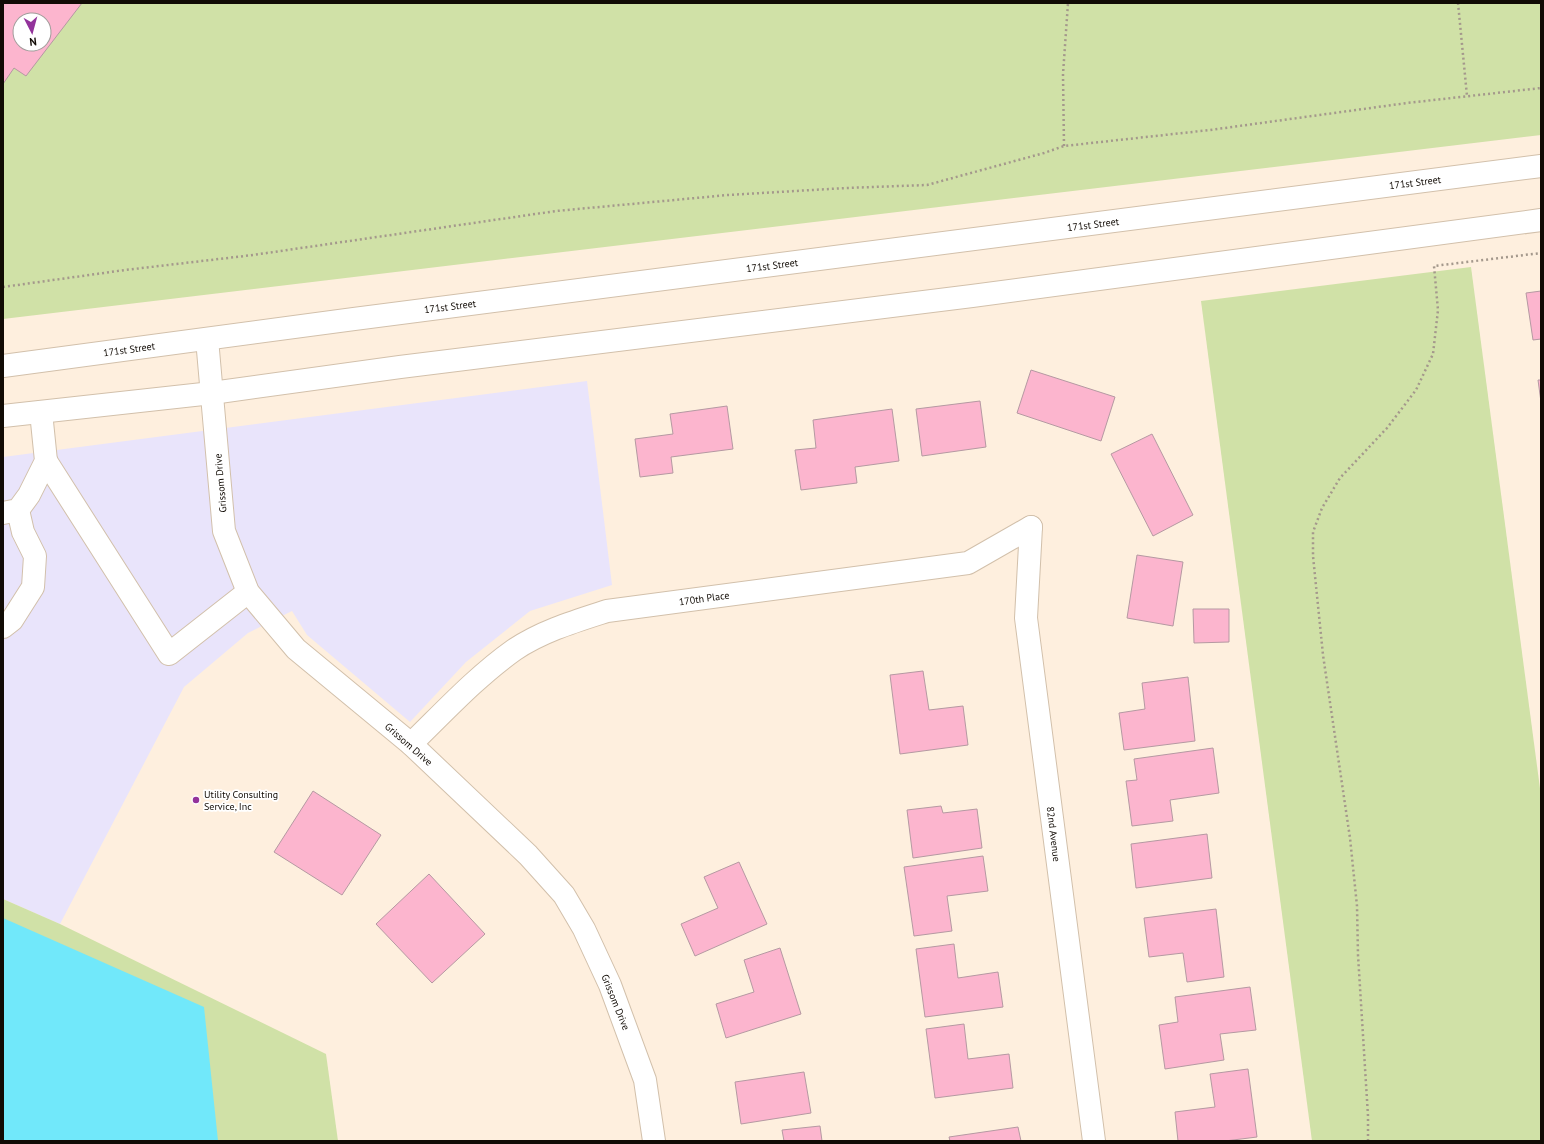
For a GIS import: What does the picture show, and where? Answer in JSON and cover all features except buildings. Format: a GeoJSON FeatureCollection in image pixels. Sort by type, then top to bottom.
{"type":"FeatureCollection","features":[{"type":"Feature","properties":{"kind":"street","name":"171st Street"},"geometry":{"type":"LineString","coordinates":[[3,366],[207,338],[1541,166]]}},
{"type":"Feature","properties":{"kind":"street"},"geometry":{"type":"LineString","coordinates":[[3,416],[212,393],[400,366],[972,296],[1541,220]]}},
{"type":"Feature","properties":{"kind":"street","name":"Grissom Drive"},"geometry":{"type":"LineString","coordinates":[[207,338],[224,531],[248,592],[296,649],[411,744],[528,855],[564,895],[584,929],[610,985],[645,1080],[654,1141]]}},
{"type":"Feature","properties":{"kind":"street"},"geometry":{"type":"LineString","coordinates":[[41,412],[46,461],[169,654],[248,592]]}},
{"type":"Feature","properties":{"kind":"street"},"geometry":{"type":"LineString","coordinates":[[3,627],[12,620],[33,587],[35,556],[24,532],[10,511],[28,495],[46,461]]}},
{"type":"Feature","properties":{"kind":"street","name":"170th Place"},"geometry":{"type":"LineString","coordinates":[[411,744],[479,678],[515,649],[544,633],[575,621],[607,611],[968,563],[1031,527]]}},
{"type":"Feature","properties":{"kind":"street","name":"82nd Avenue"},"geometry":{"type":"LineString","coordinates":[[1031,527],[1026,618],[1094,1141]]}},
{"type":"Feature","properties":{"kind":"path"},"geometry":{"type":"LineString","coordinates":[[1064,146],[1063,74],[1068,3]]}},
{"type":"Feature","properties":{"kind":"path"},"geometry":{"type":"LineString","coordinates":[[1458,3],[1467,96]]}},
{"type":"Feature","properties":{"kind":"path"},"geometry":{"type":"LineString","coordinates":[[3,287],[125,270],[253,255],[556,211],[728,195],[927,185],[1044,153],[1064,146],[1210,130],[1407,102],[1541,88]]}},
{"type":"Feature","properties":{"kind":"path"},"geometry":{"type":"LineString","coordinates":[[1368,1141],[1368,1116],[1358,955],[1357,906],[1350,838],[1323,655],[1313,556],[1313,532],[1322,508],[1340,478],[1387,428],[1416,390],[1433,354],[1438,310],[1434,266],[1541,253]]}},
{"type":"Feature","properties":{"kind":"shaded area"},"geometry":{"type":"Polygon","coordinates":[[[587,381],[612,585],[530,611],[466,662],[410,722],[307,635],[292,611],[248,633],[184,687],[60,924],[3,899],[3,457],[587,381]]]}},
{"type":"Feature","properties":{"kind":"green space"},"geometry":{"type":"Polygon","coordinates":[[[3,3],[1541,3],[1541,135],[3,319],[3,3]]]}},
{"type":"Feature","properties":{"kind":"green space"},"geometry":{"type":"Polygon","coordinates":[[[1471,267],[1541,796],[1541,1141],[1312,1141],[1201,301],[1471,267]]]}},
{"type":"Feature","properties":{"kind":"green space"},"geometry":{"type":"Polygon","coordinates":[[[3,899],[60,924],[326,1054],[338,1141],[3,1141],[3,899]]]}},
{"type":"Feature","properties":{"kind":"water"},"geometry":{"type":"Polygon","coordinates":[[[3,918],[204,1007],[218,1141],[3,1141],[3,918]]]}},
{"type":"Feature","properties":{"kind":"place","name":"Utility Consulting Service, Inc"},"geometry":{"type":"Point","coordinates":[196,800]}}]}
